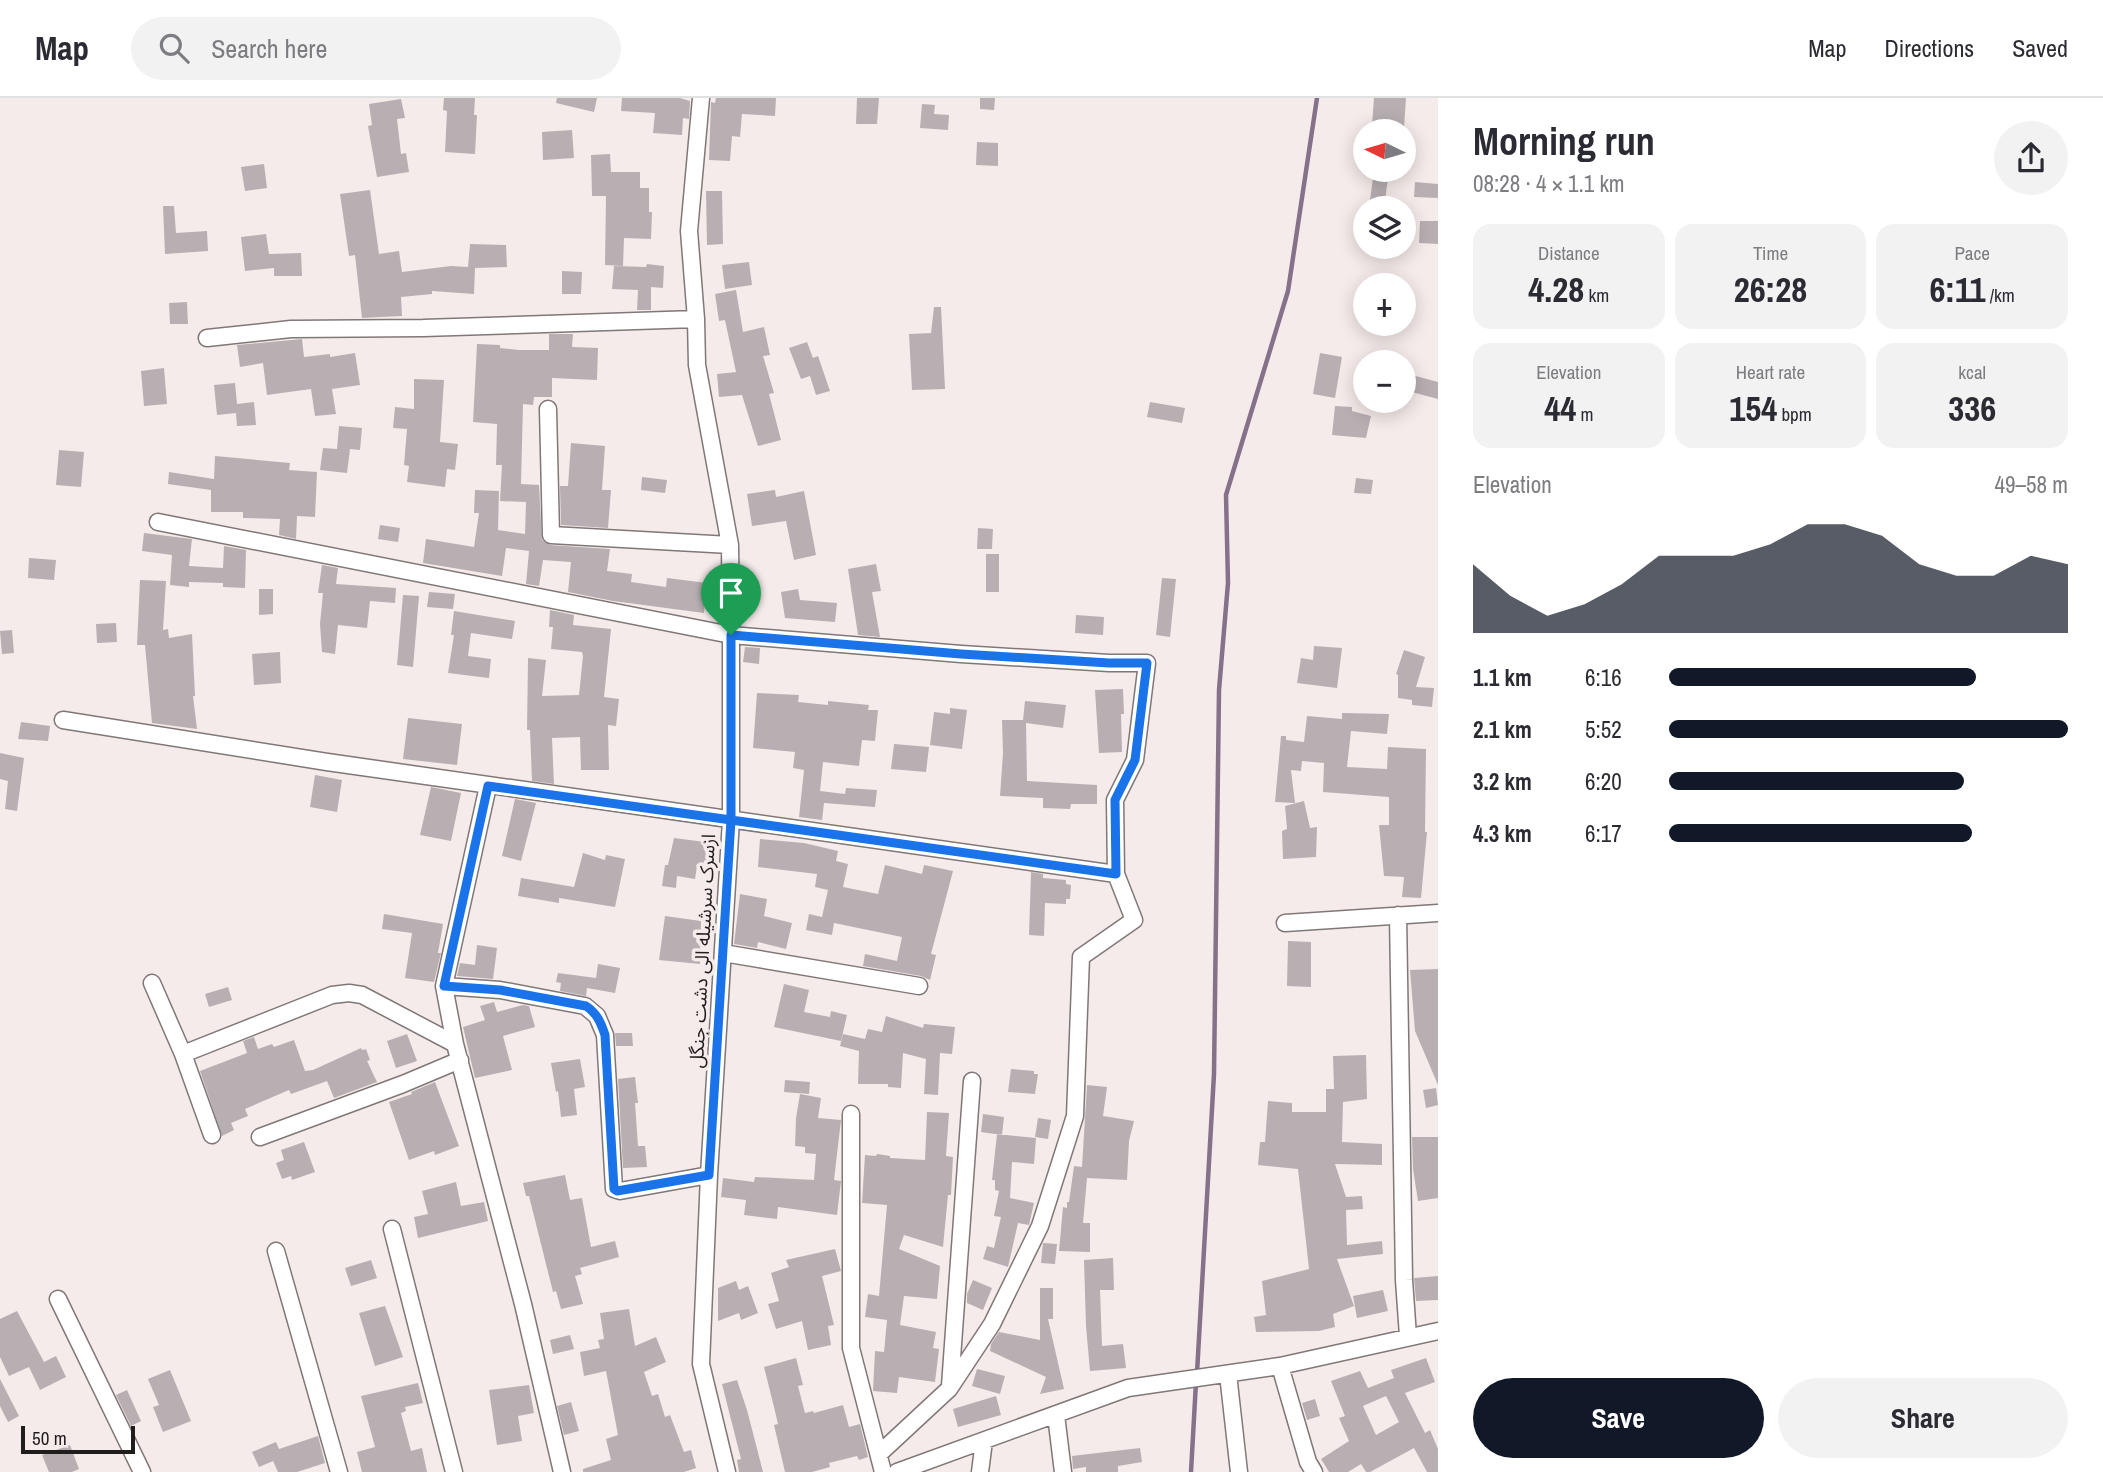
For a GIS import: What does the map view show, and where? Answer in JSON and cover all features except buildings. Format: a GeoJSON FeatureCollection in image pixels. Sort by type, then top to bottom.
{"type":"FeatureCollection","features":[{"type":"Feature","properties":{"kind":"street","name":"ازسرک سرشیله الی دشت جنگل"},"geometry":{"type":"LineString","coordinates":[[701,98],[689,231],[697,365],[730,545],[731,635],[731,820],[709,1175],[701,1364],[727,1472]]}},
{"type":"Feature","properties":{"kind":"street"},"geometry":{"type":"LineString","coordinates":[[207,338],[291,329],[423,328],[696,319]]}},
{"type":"Feature","properties":{"kind":"street"},"geometry":{"type":"LineString","coordinates":[[548,409],[551,535],[730,545]]}},
{"type":"Feature","properties":{"kind":"street"},"geometry":{"type":"LineString","coordinates":[[158,523],[731,635],[961,654],[1147,663],[1135,760],[1115,800],[1116,874],[1134,920],[1081,957],[1075,1116],[1040,1226],[992,1324],[949,1389],[879,1454]]}},
{"type":"Feature","properties":{"kind":"street"},"geometry":{"type":"LineString","coordinates":[[63,720],[488,786],[1116,874]]}},
{"type":"Feature","properties":{"kind":"street"},"geometry":{"type":"LineString","coordinates":[[488,786],[444,986],[455,1044],[523,1304],[562,1472]]}},
{"type":"Feature","properties":{"kind":"street"},"geometry":{"type":"LineString","coordinates":[[1285,923],[1438,912]]}},
{"type":"Feature","properties":{"kind":"street"},"geometry":{"type":"LineString","coordinates":[[1398,915],[1404,1280],[1408,1336]]}},
{"type":"Feature","properties":{"kind":"street"},"geometry":{"type":"LineString","coordinates":[[723,953],[919,986]]}},
{"type":"Feature","properties":{"kind":"street"},"geometry":{"type":"LineString","coordinates":[[152,983],[183,1054],[212,1135]]}},
{"type":"Feature","properties":{"kind":"street"},"geometry":{"type":"LineString","coordinates":[[444,986],[500,990],[586,1006],[597,1016],[605,1035],[614,1189],[620,1191],[709,1175]]}},
{"type":"Feature","properties":{"kind":"street"},"geometry":{"type":"LineString","coordinates":[[183,1054],[332,995],[349,993],[362,995],[455,1044]]}},
{"type":"Feature","properties":{"kind":"street"},"geometry":{"type":"LineString","coordinates":[[260,1137],[460,1060]]}},
{"type":"Feature","properties":{"kind":"street"},"geometry":{"type":"LineString","coordinates":[[949,1389],[972,1082]]}},
{"type":"Feature","properties":{"kind":"street"},"geometry":{"type":"LineString","coordinates":[[851,1114],[851,1348],[883,1472]]}},
{"type":"Feature","properties":{"kind":"street"},"geometry":{"type":"LineString","coordinates":[[392,1229],[454,1472]]}},
{"type":"Feature","properties":{"kind":"street"},"geometry":{"type":"LineString","coordinates":[[275,1251],[339,1472]]}},
{"type":"Feature","properties":{"kind":"street"},"geometry":{"type":"LineString","coordinates":[[58,1300],[142,1472]]}},
{"type":"Feature","properties":{"kind":"street"},"geometry":{"type":"LineString","coordinates":[[901,1471],[1128,1388],[1280,1366],[1438,1331]]}},
{"type":"Feature","properties":{"kind":"street"},"geometry":{"type":"LineString","coordinates":[[1280,1366],[1308,1462],[1314,1472]]}},
{"type":"Feature","properties":{"kind":"street"},"geometry":{"type":"LineString","coordinates":[[1228,1374],[1239,1472]]}},
{"type":"Feature","properties":{"kind":"street"},"geometry":{"type":"LineString","coordinates":[[1056,1415],[1063,1472]]}},
{"type":"Feature","properties":{"kind":"street"},"geometry":{"type":"LineString","coordinates":[[980,1472],[984,1441]]}},
{"type":"Feature","properties":{"kind":"waterway"},"geometry":{"type":"LineString","coordinates":[[1197,1373],[1214,1074],[1219,690],[1228,583],[1226,495],[1288,291],[1317,98]]}},
{"type":"Feature","properties":{"kind":"waterway"},"geometry":{"type":"LineString","coordinates":[[1191,1472],[1196,1382]]}},
{"type":"Feature","properties":{"kind":"route"},"geometry":{"type":"LineString","coordinates":[[731,635],[731,820],[488,786],[444,986],[500,990],[586,1006],[592,1010],[605,1035],[614,1189],[617,1191],[709,1175],[731,820],[1116,874],[1115,800],[1135,760],[1147,663],[961,654],[731,635]]}}]}
